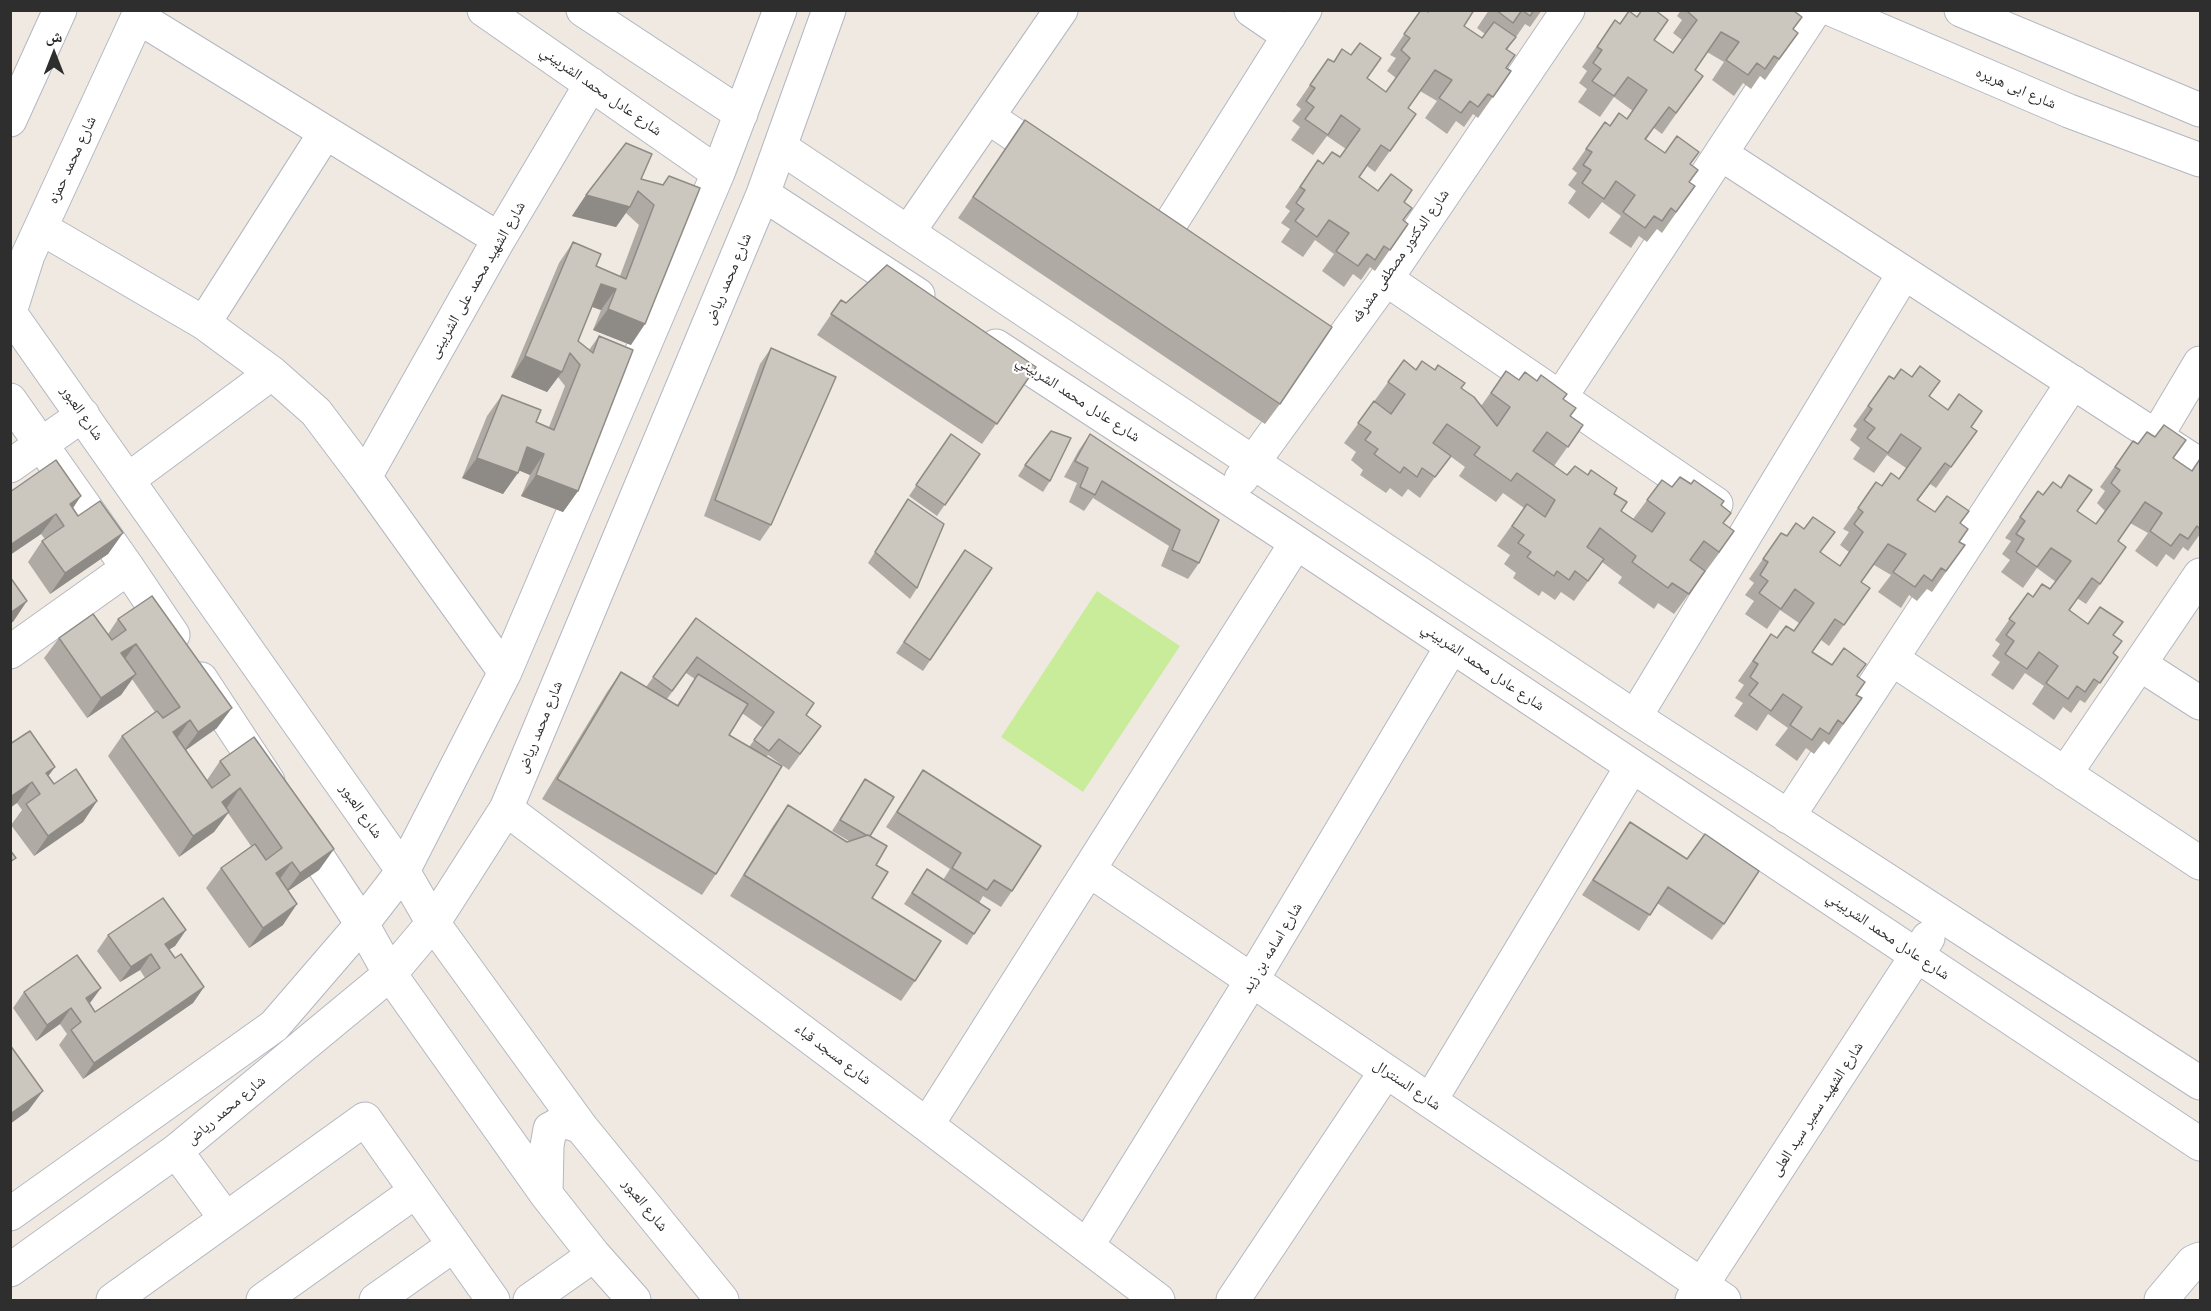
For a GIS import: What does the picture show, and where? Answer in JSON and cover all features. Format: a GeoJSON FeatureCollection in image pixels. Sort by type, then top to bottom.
{"type":"FeatureCollection","features":[{"type":"Feature","properties":{"kind":"street"},"geometry":{"type":"LineString","coordinates":[[10,120],[60,10]]}},
{"type":"Feature","properties":{"kind":"street","name":"شارع عادل محمد الشربيني"},"geometry":{"type":"LineString","coordinates":[[484,10],[718,173]]}},
{"type":"Feature","properties":{"kind":"street"},"geometry":{"type":"LineString","coordinates":[[583,10],[741,114]]}},
{"type":"Feature","properties":{"kind":"street"},"geometry":{"type":"LineString","coordinates":[[10,1214],[274,1026],[362,924],[403,872],[505,672],[718,173],[780,10]]}},
{"type":"Feature","properties":{"kind":"street","name":"شارع محمد رياض"},"geometry":{"type":"LineString","coordinates":[[10,1270],[176,1151],[390,974],[434,923],[506,809],[763,194],[829,10]]}},
{"type":"Feature","properties":{"kind":"street"},"geometry":{"type":"LineString","coordinates":[[909,231],[1061,10]]}},
{"type":"Feature","properties":{"kind":"street"},"geometry":{"type":"LineString","coordinates":[[1164,234],[1297,23],[1251,10]]}},
{"type":"Feature","properties":{"kind":"street","name":"شارع الدكتور مصطفى مشرفه"},"geometry":{"type":"LineString","coordinates":[[1228,498],[1386,279],[1568,10]]}},
{"type":"Feature","properties":{"kind":"street"},"geometry":{"type":"LineString","coordinates":[[1560,398],[1815,10]]}},
{"type":"Feature","properties":{"kind":"street","name":"شارع ابى هريره"},"geometry":{"type":"LineString","coordinates":[[1833,10],[2069,111],[2200,160]]}},
{"type":"Feature","properties":{"kind":"street"},"geometry":{"type":"LineString","coordinates":[[1960,10],[2200,110]]}},
{"type":"Feature","properties":{"kind":"street"},"geometry":{"type":"LineString","coordinates":[[139,14],[325,133],[499,239]]}},
{"type":"Feature","properties":{"kind":"street","name":"شارع محمد حمزه"},"geometry":{"type":"LineString","coordinates":[[10,313],[28,255],[139,14]]}},
{"type":"Feature","properties":{"kind":"street"},"geometry":{"type":"LineString","coordinates":[[1499,50],[1527,70]]}},
{"type":"Feature","properties":{"kind":"street","name":"شارع الشهيد محمد على الشربينى"},"geometry":{"type":"LineString","coordinates":[[365,477],[499,239],[591,84]]}},
{"type":"Feature","properties":{"kind":"street"},"geometry":{"type":"LineString","coordinates":[[988,117],[1076,176]]}},
{"type":"Feature","properties":{"kind":"street"},"geometry":{"type":"LineString","coordinates":[[204,323],[325,133]]}},
{"type":"Feature","properties":{"kind":"street"},"geometry":{"type":"LineString","coordinates":[[780,147],[1635,717],[2200,1083]]}},
{"type":"Feature","properties":{"kind":"street"},"geometry":{"type":"LineString","coordinates":[[1721,154],[2200,465]]}},
{"type":"Feature","properties":{"kind":"street"},"geometry":{"type":"LineString","coordinates":[[763,194],[941,310]]}},
{"type":"Feature","properties":{"kind":"street"},"geometry":{"type":"LineString","coordinates":[[1135,214],[1193,252]]}},
{"type":"Feature","properties":{"kind":"street"},"geometry":{"type":"LineString","coordinates":[[40,228],[204,323],[272,372],[316,412],[505,672]]}},
{"type":"Feature","properties":{"kind":"street"},"geometry":{"type":"LineString","coordinates":[[1635,717],[1904,273]]}},
{"type":"Feature","properties":{"kind":"street"},"geometry":{"type":"LineString","coordinates":[[1386,279],[1749,526]]}},
{"type":"Feature","properties":{"kind":"street","name":"شارع العبور"},"geometry":{"type":"LineString","coordinates":[[10,313],[129,479],[403,872],[434,923],[581,1127],[722,1300]]}},
{"type":"Feature","properties":{"kind":"street"},"geometry":{"type":"LineString","coordinates":[[1308,327],[1337,346]]}},
{"type":"Feature","properties":{"kind":"street","name":"شارع عادل محمد الشربيني"},"geometry":{"type":"LineString","coordinates":[[971,330],[1452,646],[2200,1144]]}},
{"type":"Feature","properties":{"kind":"street"},"geometry":{"type":"LineString","coordinates":[[2156,436],[2200,363]]}},
{"type":"Feature","properties":{"kind":"street"},"geometry":{"type":"LineString","coordinates":[[129,479],[272,372]]}},
{"type":"Feature","properties":{"kind":"street"},"geometry":{"type":"LineString","coordinates":[[1788,817],[2073,382]]}},
{"type":"Feature","properties":{"kind":"street"},"geometry":{"type":"LineString","coordinates":[[10,400],[128,568],[362,924],[390,974],[546,1194],[594,1255],[634,1300]]}},
{"type":"Feature","properties":{"kind":"street"},"geometry":{"type":"LineString","coordinates":[[10,466],[82,415]]}},
{"type":"Feature","properties":{"kind":"street"},"geometry":{"type":"LineString","coordinates":[[927,1125],[1296,543]]}},
{"type":"Feature","properties":{"kind":"street"},"geometry":{"type":"LineString","coordinates":[[10,652],[128,568]]}},
{"type":"Feature","properties":{"kind":"street"},"geometry":{"type":"LineString","coordinates":[[2066,774],[2200,575]]}},
{"type":"Feature","properties":{"kind":"street","name":"شارع اسامه بن زيد"},"geometry":{"type":"LineString","coordinates":[[1087,1246],[1252,980],[1452,646]]}},
{"type":"Feature","properties":{"kind":"street"},"geometry":{"type":"LineString","coordinates":[[1892,659],[2200,864]]}},
{"type":"Feature","properties":{"kind":"street"},"geometry":{"type":"LineString","coordinates":[[2141,665],[2200,703]]}},
{"type":"Feature","properties":{"kind":"street"},"geometry":{"type":"LineString","coordinates":[[1430,1101],[1632,766]]}},
{"type":"Feature","properties":{"kind":"street","name":"شارع مسجد قباء"},"geometry":{"type":"LineString","coordinates":[[506,809],[1158,1300]]}},
{"type":"Feature","properties":{"kind":"street","name":"شارع السنترال"},"geometry":{"type":"LineString","coordinates":[[1089,870],[1430,1101],[1706,1296]]}},
{"type":"Feature","properties":{"kind":"street","name":"شارع الشهيد سمير سيد العلى"},"geometry":{"type":"LineString","coordinates":[[1706,1296],[1942,916]]}},
{"type":"Feature","properties":{"kind":"street"},"geometry":{"type":"LineString","coordinates":[[1233,1300],[1386,1071]]}},
{"type":"Feature","properties":{"kind":"street"},"geometry":{"type":"LineString","coordinates":[[117,1299],[365,1119],[493,1300]]}},
{"type":"Feature","properties":{"kind":"street"},"geometry":{"type":"LineString","coordinates":[[546,1194],[547,1146],[550,1130],[565,1121],[581,1127]]}},
{"type":"Feature","properties":{"kind":"street"},"geometry":{"type":"LineString","coordinates":[[176,1151],[226,1219]]}},
{"type":"Feature","properties":{"kind":"street"},"geometry":{"type":"LineString","coordinates":[[263,1300],[416,1191]]}},
{"type":"Feature","properties":{"kind":"street"},"geometry":{"type":"LineString","coordinates":[[376,1300],[454,1245]]}},
{"type":"Feature","properties":{"kind":"street"},"geometry":{"type":"LineString","coordinates":[[530,1300],[594,1255]]}},
{"type":"Feature","properties":{"kind":"street"},"geometry":{"type":"LineString","coordinates":[[2161,1300],[2193,1262],[2200,1259]]}},
{"type":"Feature","properties":{"kind":"green space"},"geometry":{"type":"Polygon","coordinates":[[[1097,591],[1180,646],[1083,792],[1001,737],[1097,591]]]}},
{"type":"Feature","properties":{"kind":"building"},"geometry":{"type":"Polygon","coordinates":[[[1421,10],[1428,12],[1429,10],[1474,10],[1464,26],[1482,38],[1494,22],[1516,37],[1506,49],[1515,55],[1506,68],[1511,71],[1493,97],[1488,94],[1478,107],[1470,101],[1461,113],[1439,98],[1452,80],[1435,70],[1408,108],[1416,114],[1390,151],[1381,145],[1359,177],[1378,191],[1391,174],[1412,190],[1404,202],[1412,208],[1403,220],[1408,224],[1390,250],[1384,246],[1375,260],[1367,254],[1358,266],[1336,251],[1349,233],[1329,220],[1317,237],[1295,221],[1304,209],[1296,203],[1305,190],[1300,187],[1318,160],[1323,164],[1332,152],[1340,157],[1360,129],[1341,115],[1328,135],[1305,119],[1314,107],[1306,101],[1315,88],[1310,85],[1328,59],[1334,62],[1342,49],[1351,55],[1360,43],[1381,58],[1367,78],[1386,92],[1410,58],[1401,50],[1410,38],[1404,34],[1421,10]]]}},
{"type":"Feature","properties":{"kind":"building"},"geometry":{"type":"Polygon","coordinates":[[[1496,10],[1522,10],[1513,23],[1496,10]]]}},
{"type":"Feature","properties":{"kind":"building"},"geometry":{"type":"Polygon","coordinates":[[[1522,10],[1534,10],[1530,16],[1522,10]]]}},
{"type":"Feature","properties":{"kind":"building"},"geometry":{"type":"Polygon","coordinates":[[[1642,10],[1655,10],[1668,20],[1654,40],[1673,53],[1697,20],[1688,12],[1689,10],[1794,10],[1802,17],[1793,29],[1798,33],[1779,59],[1774,56],[1765,69],[1757,63],[1748,75],[1726,60],[1739,42],[1721,32],[1695,70],[1703,76],[1676,113],[1669,107],[1645,139],[1665,153],[1677,136],[1699,152],[1690,164],[1698,170],[1689,182],[1695,186],[1676,212],[1671,208],[1662,221],[1654,216],[1645,228],[1623,212],[1635,195],[1616,181],[1604,199],[1582,183],[1591,170],[1583,165],[1592,152],[1586,149],[1605,122],[1610,126],[1619,113],[1627,119],[1647,90],[1628,77],[1614,96],[1592,81],[1601,69],[1593,63],[1602,50],[1597,47],[1615,20],[1620,24],[1629,11],[1637,17],[1642,10]]]}},
{"type":"Feature","properties":{"kind":"building"},"geometry":{"type":"Polygon","coordinates":[[[1025,120],[1332,327],[1280,404],[973,197],[1025,120]]]}},
{"type":"Feature","properties":{"kind":"building"},"geometry":{"type":"Polygon","coordinates":[[[626,143],[652,154],[641,179],[663,185],[669,176],[700,188],[645,324],[608,309],[616,289],[601,284],[578,341],[593,353],[599,336],[633,350],[578,491],[536,475],[544,454],[527,447],[518,473],[477,458],[502,395],[541,410],[536,422],[554,430],[580,365],[570,353],[562,372],[525,356],[573,242],[601,254],[596,266],[626,279],[654,205],[638,191],[630,207],[586,195],[626,143]]]}},
{"type":"Feature","properties":{"kind":"building"},"geometry":{"type":"Polygon","coordinates":[[[887,265],[1036,367],[997,424],[831,314],[841,300],[846,303],[887,265]]]}},
{"type":"Feature","properties":{"kind":"building"},"geometry":{"type":"Polygon","coordinates":[[[771,348],[836,377],[771,525],[715,500],[771,348]]]}},
{"type":"Feature","properties":{"kind":"building"},"geometry":{"type":"Polygon","coordinates":[[[1404,360],[1416,370],[1422,361],[1435,370],[1438,365],[1465,383],[1461,388],[1474,397],[1497,426],[1510,407],[1491,393],[1506,371],[1519,380],[1525,372],[1537,381],[1541,375],[1567,394],[1563,399],[1576,408],[1570,416],[1583,425],[1568,447],[1547,432],[1533,451],[1567,475],[1575,466],[1588,475],[1591,470],[1617,488],[1614,494],[1627,502],[1621,511],[1652,532],[1665,513],[1647,500],[1662,480],[1672,487],[1680,477],[1691,484],[1694,480],[1724,501],[1721,505],[1731,513],[1723,523],[1734,531],[1719,552],[1704,541],[1690,560],[1705,571],[1689,594],[1672,583],[1668,588],[1632,562],[1636,556],[1600,528],[1587,547],[1604,559],[1588,581],[1575,571],[1569,580],[1557,571],[1554,576],[1527,557],[1531,552],[1518,543],[1524,535],[1512,526],[1527,504],[1545,517],[1555,500],[1517,473],[1511,481],[1474,455],[1480,447],[1447,424],[1433,443],[1451,456],[1435,477],[1422,468],[1417,477],[1404,467],[1400,473],[1374,454],[1378,449],[1365,440],[1371,432],[1358,423],[1374,401],[1391,414],[1405,394],[1388,382],[1404,360]]]}},
{"type":"Feature","properties":{"kind":"building"},"geometry":{"type":"Polygon","coordinates":[[[1920,366],[1940,381],[1929,396],[1948,410],[1959,394],[1982,411],[1971,427],[1977,431],[1951,467],[1945,463],[1917,500],[1935,512],[1947,496],[1969,511],[1960,523],[1968,529],[1959,542],[1965,545],[1946,571],[1941,568],[1932,581],[1924,575],[1915,587],[1893,572],[1906,554],[1888,544],[1861,582],[1870,588],[1844,625],[1835,619],[1812,652],[1832,665],[1844,648],[1866,664],[1857,676],[1865,682],[1856,695],[1862,698],[1843,724],[1838,720],[1829,734],[1820,728],[1812,740],[1790,725],[1802,707],[1783,694],[1771,711],[1749,695],[1758,683],[1750,677],[1758,664],[1753,661],[1771,634],[1777,638],[1786,626],[1794,631],[1814,603],[1795,589],[1781,609],[1759,593],[1768,581],[1760,575],[1768,562],[1763,559],[1781,533],[1787,536],[1796,523],[1804,529],[1813,517],[1835,532],[1820,552],[1840,566],[1863,532],[1854,524],[1863,512],[1858,508],[1876,482],[1882,486],[1891,473],[1899,479],[1921,448],[1901,434],[1888,453],[1867,438],[1875,428],[1864,420],[1872,409],[1868,406],[1889,376],[1894,379],[1901,369],[1912,377],[1920,366]]]}},
{"type":"Feature","properties":{"kind":"building"},"geometry":{"type":"Polygon","coordinates":[[[2164,425],[2186,440],[2173,458],[2192,471],[2200,459],[2200,529],[2197,526],[2188,539],[2180,534],[2171,546],[2150,531],[2162,513],[2145,502],[2118,541],[2126,547],[2100,584],[2092,578],[2069,610],[2088,624],[2100,607],[2123,622],[2113,635],[2122,641],[2113,653],[2118,657],[2100,683],[2094,679],[2085,692],[2077,686],[2068,699],[2046,683],[2058,666],[2039,652],[2027,669],[2005,654],[2014,641],[2006,635],[2015,623],[2009,619],[2028,593],[2033,597],[2042,584],[2050,589],[2071,561],[2051,548],[2037,567],[2016,552],[2024,539],[2016,534],[2025,521],[2020,517],[2038,491],[2043,495],[2053,482],[2061,488],[2069,475],[2092,490],[2077,511],[2096,524],[2120,491],[2111,483],[2120,470],[2115,467],[2133,441],[2138,444],[2147,432],[2155,437],[2164,425]]]}},
{"type":"Feature","properties":{"kind":"building"},"geometry":{"type":"Polygon","coordinates":[[[1051,431],[1071,438],[1050,481],[1025,465],[1051,431]]]}},
{"type":"Feature","properties":{"kind":"building"},"geometry":{"type":"Polygon","coordinates":[[[951,434],[980,454],[945,505],[916,485],[951,434]]]}},
{"type":"Feature","properties":{"kind":"building"},"geometry":{"type":"Polygon","coordinates":[[[1090,434],[1219,520],[1199,563],[1172,550],[1180,530],[1102,481],[1095,495],[1080,487],[1088,468],[1075,461],[1090,434]]]}},
{"type":"Feature","properties":{"kind":"building"},"geometry":{"type":"Polygon","coordinates":[[[56,460],[81,496],[70,504],[78,516],[100,501],[123,533],[65,573],[42,541],[64,526],[56,514],[10,545],[10,492],[56,460]]]}},
{"type":"Feature","properties":{"kind":"building"},"geometry":{"type":"Polygon","coordinates":[[[908,499],[944,524],[917,588],[875,552],[908,499]]]}},
{"type":"Feature","properties":{"kind":"building"},"geometry":{"type":"Polygon","coordinates":[[[965,550],[992,568],[930,660],[904,642],[965,550]]]}},
{"type":"Feature","properties":{"kind":"building"},"geometry":{"type":"Polygon","coordinates":[[[10,577],[27,601],[10,613],[10,577]]]}},
{"type":"Feature","properties":{"kind":"building"},"geometry":{"type":"Polygon","coordinates":[[[152,596],[232,708],[198,732],[190,720],[173,732],[212,788],[230,775],[220,761],[254,737],[334,849],[300,873],[292,862],[276,873],[297,904],[263,928],[221,868],[255,844],[266,860],[282,848],[240,788],[222,802],[229,812],[193,836],[122,736],[157,711],[163,718],[180,707],[136,644],[121,653],[136,674],[101,698],[59,638],[93,614],[112,640],[126,630],[118,619],[152,596]]]}},
{"type":"Feature","properties":{"kind":"building"},"geometry":{"type":"Polygon","coordinates":[[[696,618],[814,703],[806,715],[821,726],[800,754],[779,739],[769,751],[754,740],[774,712],[697,657],[672,691],[653,677],[696,618]]]}},
{"type":"Feature","properties":{"kind":"building"},"geometry":{"type":"Polygon","coordinates":[[[621,672],[678,706],[698,674],[748,704],[729,735],[782,766],[716,874],[557,779],[621,672]]]}},
{"type":"Feature","properties":{"kind":"building"},"geometry":{"type":"Polygon","coordinates":[[[30,731],[55,767],[46,773],[54,784],[76,769],[97,801],[48,836],[26,804],[40,794],[32,782],[10,797],[10,744],[30,731]]]}},
{"type":"Feature","properties":{"kind":"building"},"geometry":{"type":"Polygon","coordinates":[[[923,770],[1041,846],[1012,891],[994,880],[987,890],[952,868],[961,853],[897,812],[923,770]]]}},
{"type":"Feature","properties":{"kind":"building"},"geometry":{"type":"Polygon","coordinates":[[[865,779],[894,797],[870,836],[840,820],[865,779]]]}},
{"type":"Feature","properties":{"kind":"building"},"geometry":{"type":"Polygon","coordinates":[[[788,805],[847,842],[868,835],[887,846],[876,865],[888,872],[872,898],[941,941],[915,981],[744,875],[788,805]]]}},
{"type":"Feature","properties":{"kind":"building"},"geometry":{"type":"Polygon","coordinates":[[[1630,822],[1687,859],[1705,834],[1759,871],[1724,924],[1668,887],[1650,915],[1593,880],[1630,822]]]}},
{"type":"Feature","properties":{"kind":"building"},"geometry":{"type":"Polygon","coordinates":[[[10,850],[16,858],[10,862],[10,850]]]}},
{"type":"Feature","properties":{"kind":"building"},"geometry":{"type":"Polygon","coordinates":[[[927,869],[990,910],[974,934],[912,893],[927,869]]]}},
{"type":"Feature","properties":{"kind":"building"},"geometry":{"type":"Polygon","coordinates":[[[163,898],[186,930],[165,944],[175,958],[181,954],[204,987],[94,1063],[71,1030],[81,1022],[71,1008],[47,1025],[24,992],[77,955],[101,988],[86,998],[95,1012],[160,968],[151,954],[131,967],[108,935],[163,898]]]}},
{"type":"Feature","properties":{"kind":"building"},"geometry":{"type":"Polygon","coordinates":[[[10,1045],[43,1091],[10,1114],[10,1045]]]}}]}
